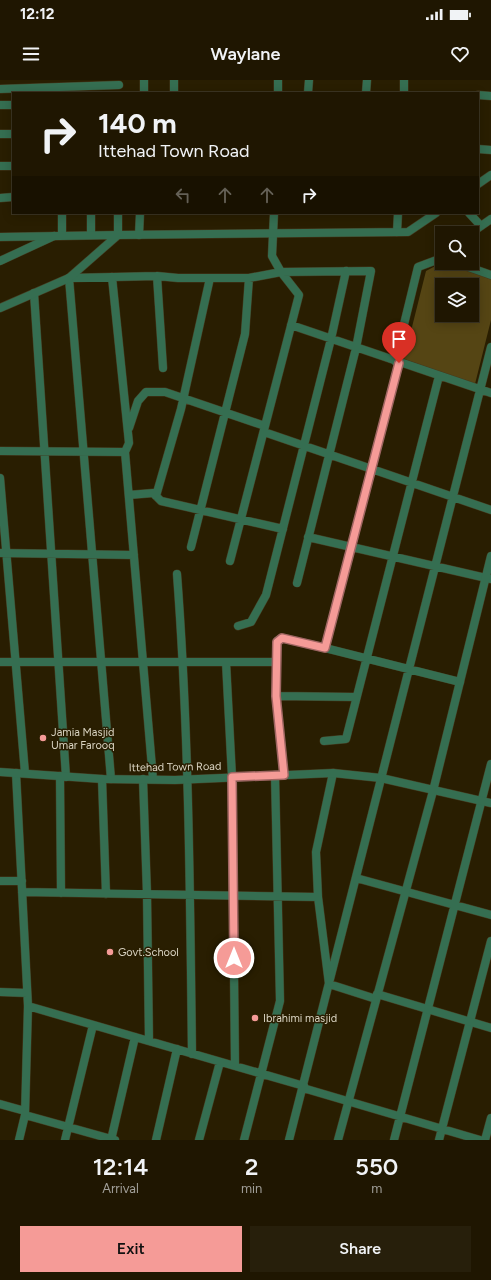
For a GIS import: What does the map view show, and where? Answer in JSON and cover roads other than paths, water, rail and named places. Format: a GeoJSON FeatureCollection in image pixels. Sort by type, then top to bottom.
{"type":"FeatureCollection","features":[{"type":"Feature","properties":{"kind":"street"},"geometry":{"type":"LineString","coordinates":[[144,80],[144,92]]}},
{"type":"Feature","properties":{"kind":"street"},"geometry":{"type":"LineString","coordinates":[[174,80],[174,92]]}},
{"type":"Feature","properties":{"kind":"street"},"geometry":{"type":"LineString","coordinates":[[278,80],[278,92]]}},
{"type":"Feature","properties":{"kind":"street"},"geometry":{"type":"LineString","coordinates":[[308,92],[309,80]]}},
{"type":"Feature","properties":{"kind":"street"},"geometry":{"type":"LineString","coordinates":[[366,92],[367,80]]}},
{"type":"Feature","properties":{"kind":"street"},"geometry":{"type":"LineString","coordinates":[[404,80],[404,92]]}},
{"type":"Feature","properties":{"kind":"street"},"geometry":{"type":"LineString","coordinates":[[0,89],[66,86],[93,83],[119,86]]}},
{"type":"Feature","properties":{"kind":"street"},"geometry":{"type":"LineString","coordinates":[[479,95],[491,96]]}},
{"type":"Feature","properties":{"kind":"street"},"geometry":{"type":"LineString","coordinates":[[0,105],[12,105]]}},
{"type":"Feature","properties":{"kind":"street"},"geometry":{"type":"LineString","coordinates":[[0,134],[12,134]]}},
{"type":"Feature","properties":{"kind":"street"},"geometry":{"type":"LineString","coordinates":[[479,149],[491,150]]}},
{"type":"Feature","properties":{"kind":"street"},"geometry":{"type":"LineString","coordinates":[[0,166],[12,166]]}},
{"type":"Feature","properties":{"kind":"street"},"geometry":{"type":"LineString","coordinates":[[0,198],[12,197]]}},
{"type":"Feature","properties":{"kind":"street"},"geometry":{"type":"LineString","coordinates":[[59,235],[62,214]]}},
{"type":"Feature","properties":{"kind":"street"},"geometry":{"type":"LineString","coordinates":[[91,214],[91,234]]}},
{"type":"Feature","properties":{"kind":"street"},"geometry":{"type":"LineString","coordinates":[[0,308],[70,278],[118,234],[118,214]]}},
{"type":"Feature","properties":{"kind":"street"},"geometry":{"type":"LineString","coordinates":[[139,234],[140,214]]}},
{"type":"Feature","properties":{"kind":"street"},"geometry":{"type":"LineString","coordinates":[[230,561],[299,295],[281,272],[272,256],[274,214]]}},
{"type":"Feature","properties":{"kind":"street"},"geometry":{"type":"LineString","coordinates":[[397,232],[398,214]]}},
{"type":"Feature","properties":{"kind":"street"},"geometry":{"type":"LineString","coordinates":[[0,237],[91,234],[273,235],[408,232],[435,214]]}},
{"type":"Feature","properties":{"kind":"street"},"geometry":{"type":"LineString","coordinates":[[470,214],[481,226],[491,219]]}},
{"type":"Feature","properties":{"kind":"street"},"geometry":{"type":"LineString","coordinates":[[0,261],[59,235]]}},
{"type":"Feature","properties":{"kind":"street"},"geometry":{"type":"LineString","coordinates":[[325,648],[371,469],[418,267],[435,261]]}},
{"type":"Feature","properties":{"kind":"street"},"geometry":{"type":"LineString","coordinates":[[477,270],[491,275]]}},
{"type":"Feature","properties":{"kind":"street"},"geometry":{"type":"LineString","coordinates":[[238,626],[251,622],[266,595],[331,339],[346,271]]}},
{"type":"Feature","properties":{"kind":"street"},"geometry":{"type":"LineString","coordinates":[[70,278],[157,276],[249,278],[281,272],[371,271],[356,348],[297,583]]}},
{"type":"Feature","properties":{"kind":"street"},"geometry":{"type":"LineString","coordinates":[[157,276],[163,368]]}},
{"type":"Feature","properties":{"kind":"street"},"geometry":{"type":"LineString","coordinates":[[112,277],[129,443],[125,452],[153,779]]}},
{"type":"Feature","properties":{"kind":"street"},"geometry":{"type":"LineString","coordinates":[[70,278],[111,779]]}},
{"type":"Feature","properties":{"kind":"street"},"geometry":{"type":"LineString","coordinates":[[156,496],[183,400],[210,278]]}},
{"type":"Feature","properties":{"kind":"street"},"geometry":{"type":"LineString","coordinates":[[191,547],[245,334],[249,278]]}},
{"type":"Feature","properties":{"kind":"street"},"geometry":{"type":"LineString","coordinates":[[34,293],[58,662],[63,776],[62,893]]}},
{"type":"Feature","properties":{"kind":"street"},"geometry":{"type":"LineString","coordinates":[[291,325],[491,393]]}},
{"type":"Feature","properties":{"kind":"street"},"geometry":{"type":"LineString","coordinates":[[289,1140],[491,347]]}},
{"type":"Feature","properties":{"kind":"street"},"geometry":{"type":"LineString","coordinates":[[324,741],[346,739],[439,376]]}},
{"type":"Feature","properties":{"kind":"street"},"geometry":{"type":"LineString","coordinates":[[128,431],[138,401],[146,392],[165,392],[183,400],[225,412],[304,446],[491,510]]}},
{"type":"Feature","properties":{"kind":"street"},"geometry":{"type":"LineString","coordinates":[[0,451],[125,452]]}},
{"type":"Feature","properties":{"kind":"street"},"geometry":{"type":"LineString","coordinates":[[0,478],[3,553],[15,662],[20,773],[22,892],[28,1006],[25,1113],[19,1140]]}},
{"type":"Feature","properties":{"kind":"street"},"geometry":{"type":"LineString","coordinates":[[129,495],[153,494],[161,501],[283,528]]}},
{"type":"Feature","properties":{"kind":"street"},"geometry":{"type":"LineString","coordinates":[[308,537],[488,579]]}},
{"type":"Feature","properties":{"kind":"street"},"geometry":{"type":"LineString","coordinates":[[3,553],[134,555]]}},
{"type":"Feature","properties":{"kind":"street"},"geometry":{"type":"LineString","coordinates":[[338,1140],[433,791],[460,682],[488,579],[491,556]]}},
{"type":"Feature","properties":{"kind":"street"},"geometry":{"type":"LineString","coordinates":[[177,574],[184,662],[189,779],[192,1054]]}},
{"type":"Feature","properties":{"kind":"street"},"geometry":{"type":"LineString","coordinates":[[284,775],[276,696],[277,642],[282,638],[460,682]]}},
{"type":"Feature","properties":{"kind":"street"},"geometry":{"type":"LineString","coordinates":[[0,662],[276,662]]}},
{"type":"Feature","properties":{"kind":"street"},"geometry":{"type":"LineString","coordinates":[[226,662],[232,777],[235,1066]]}},
{"type":"Feature","properties":{"kind":"street"},"geometry":{"type":"LineString","coordinates":[[276,696],[356,697]]}},
{"type":"Feature","properties":{"kind":"street"},"geometry":{"type":"LineString","coordinates":[[394,1140],[491,764]]}},
{"type":"Feature","properties":{"kind":"street","name":"Ittehad Town Road"},"geometry":{"type":"LineString","coordinates":[[0,772],[102,779],[189,779],[333,773],[381,778],[491,803]]}},
{"type":"Feature","properties":{"kind":"street"},"geometry":{"type":"LineString","coordinates":[[329,984],[318,897],[316,852],[333,773]]}},
{"type":"Feature","properties":{"kind":"street"},"geometry":{"type":"LineString","coordinates":[[244,1140],[280,1001],[275,775]]}},
{"type":"Feature","properties":{"kind":"street"},"geometry":{"type":"LineString","coordinates":[[102,779],[106,894]]}},
{"type":"Feature","properties":{"kind":"street"},"geometry":{"type":"LineString","coordinates":[[143,779],[148,894],[149,1041]]}},
{"type":"Feature","properties":{"kind":"street"},"geometry":{"type":"LineString","coordinates":[[356,878],[406,893],[491,915]]}},
{"type":"Feature","properties":{"kind":"street"},"geometry":{"type":"LineString","coordinates":[[0,881],[22,881]]}},
{"type":"Feature","properties":{"kind":"street"},"geometry":{"type":"LineString","coordinates":[[22,892],[318,897]]}},
{"type":"Feature","properties":{"kind":"street"},"geometry":{"type":"LineString","coordinates":[[439,1140],[491,941]]}},
{"type":"Feature","properties":{"kind":"street"},"geometry":{"type":"LineString","coordinates":[[329,984],[428,1009],[491,1028]]}},
{"type":"Feature","properties":{"kind":"street"},"geometry":{"type":"LineString","coordinates":[[0,992],[27,993]]}},
{"type":"Feature","properties":{"kind":"street"},"geometry":{"type":"LineString","coordinates":[[28,1006],[261,1073],[480,1140]]}},
{"type":"Feature","properties":{"kind":"street"},"geometry":{"type":"LineString","coordinates":[[65,1140],[93,1025]]}},
{"type":"Feature","properties":{"kind":"street"},"geometry":{"type":"LineString","coordinates":[[0,1104],[112,1140],[135,1037]]}},
{"type":"Feature","properties":{"kind":"street"},"geometry":{"type":"LineString","coordinates":[[156,1140],[177,1049]]}},
{"type":"Feature","properties":{"kind":"street"},"geometry":{"type":"LineString","coordinates":[[199,1140],[220,1062]]}},
{"type":"Feature","properties":{"kind":"street"},"geometry":{"type":"LineString","coordinates":[[485,1140],[491,1118]]}},
{"type":"Feature","properties":{"kind":"place","name":"Jamia Masjid Umar Farooq"},"geometry":{"type":"Point","coordinates":[43,738]}},
{"type":"Feature","properties":{"kind":"place","name":"Govt.School"},"geometry":{"type":"Point","coordinates":[110,952]}},
{"type":"Feature","properties":{"kind":"place","name":"Ibrahimi masjid"},"geometry":{"type":"Point","coordinates":[255,1018]}}]}
